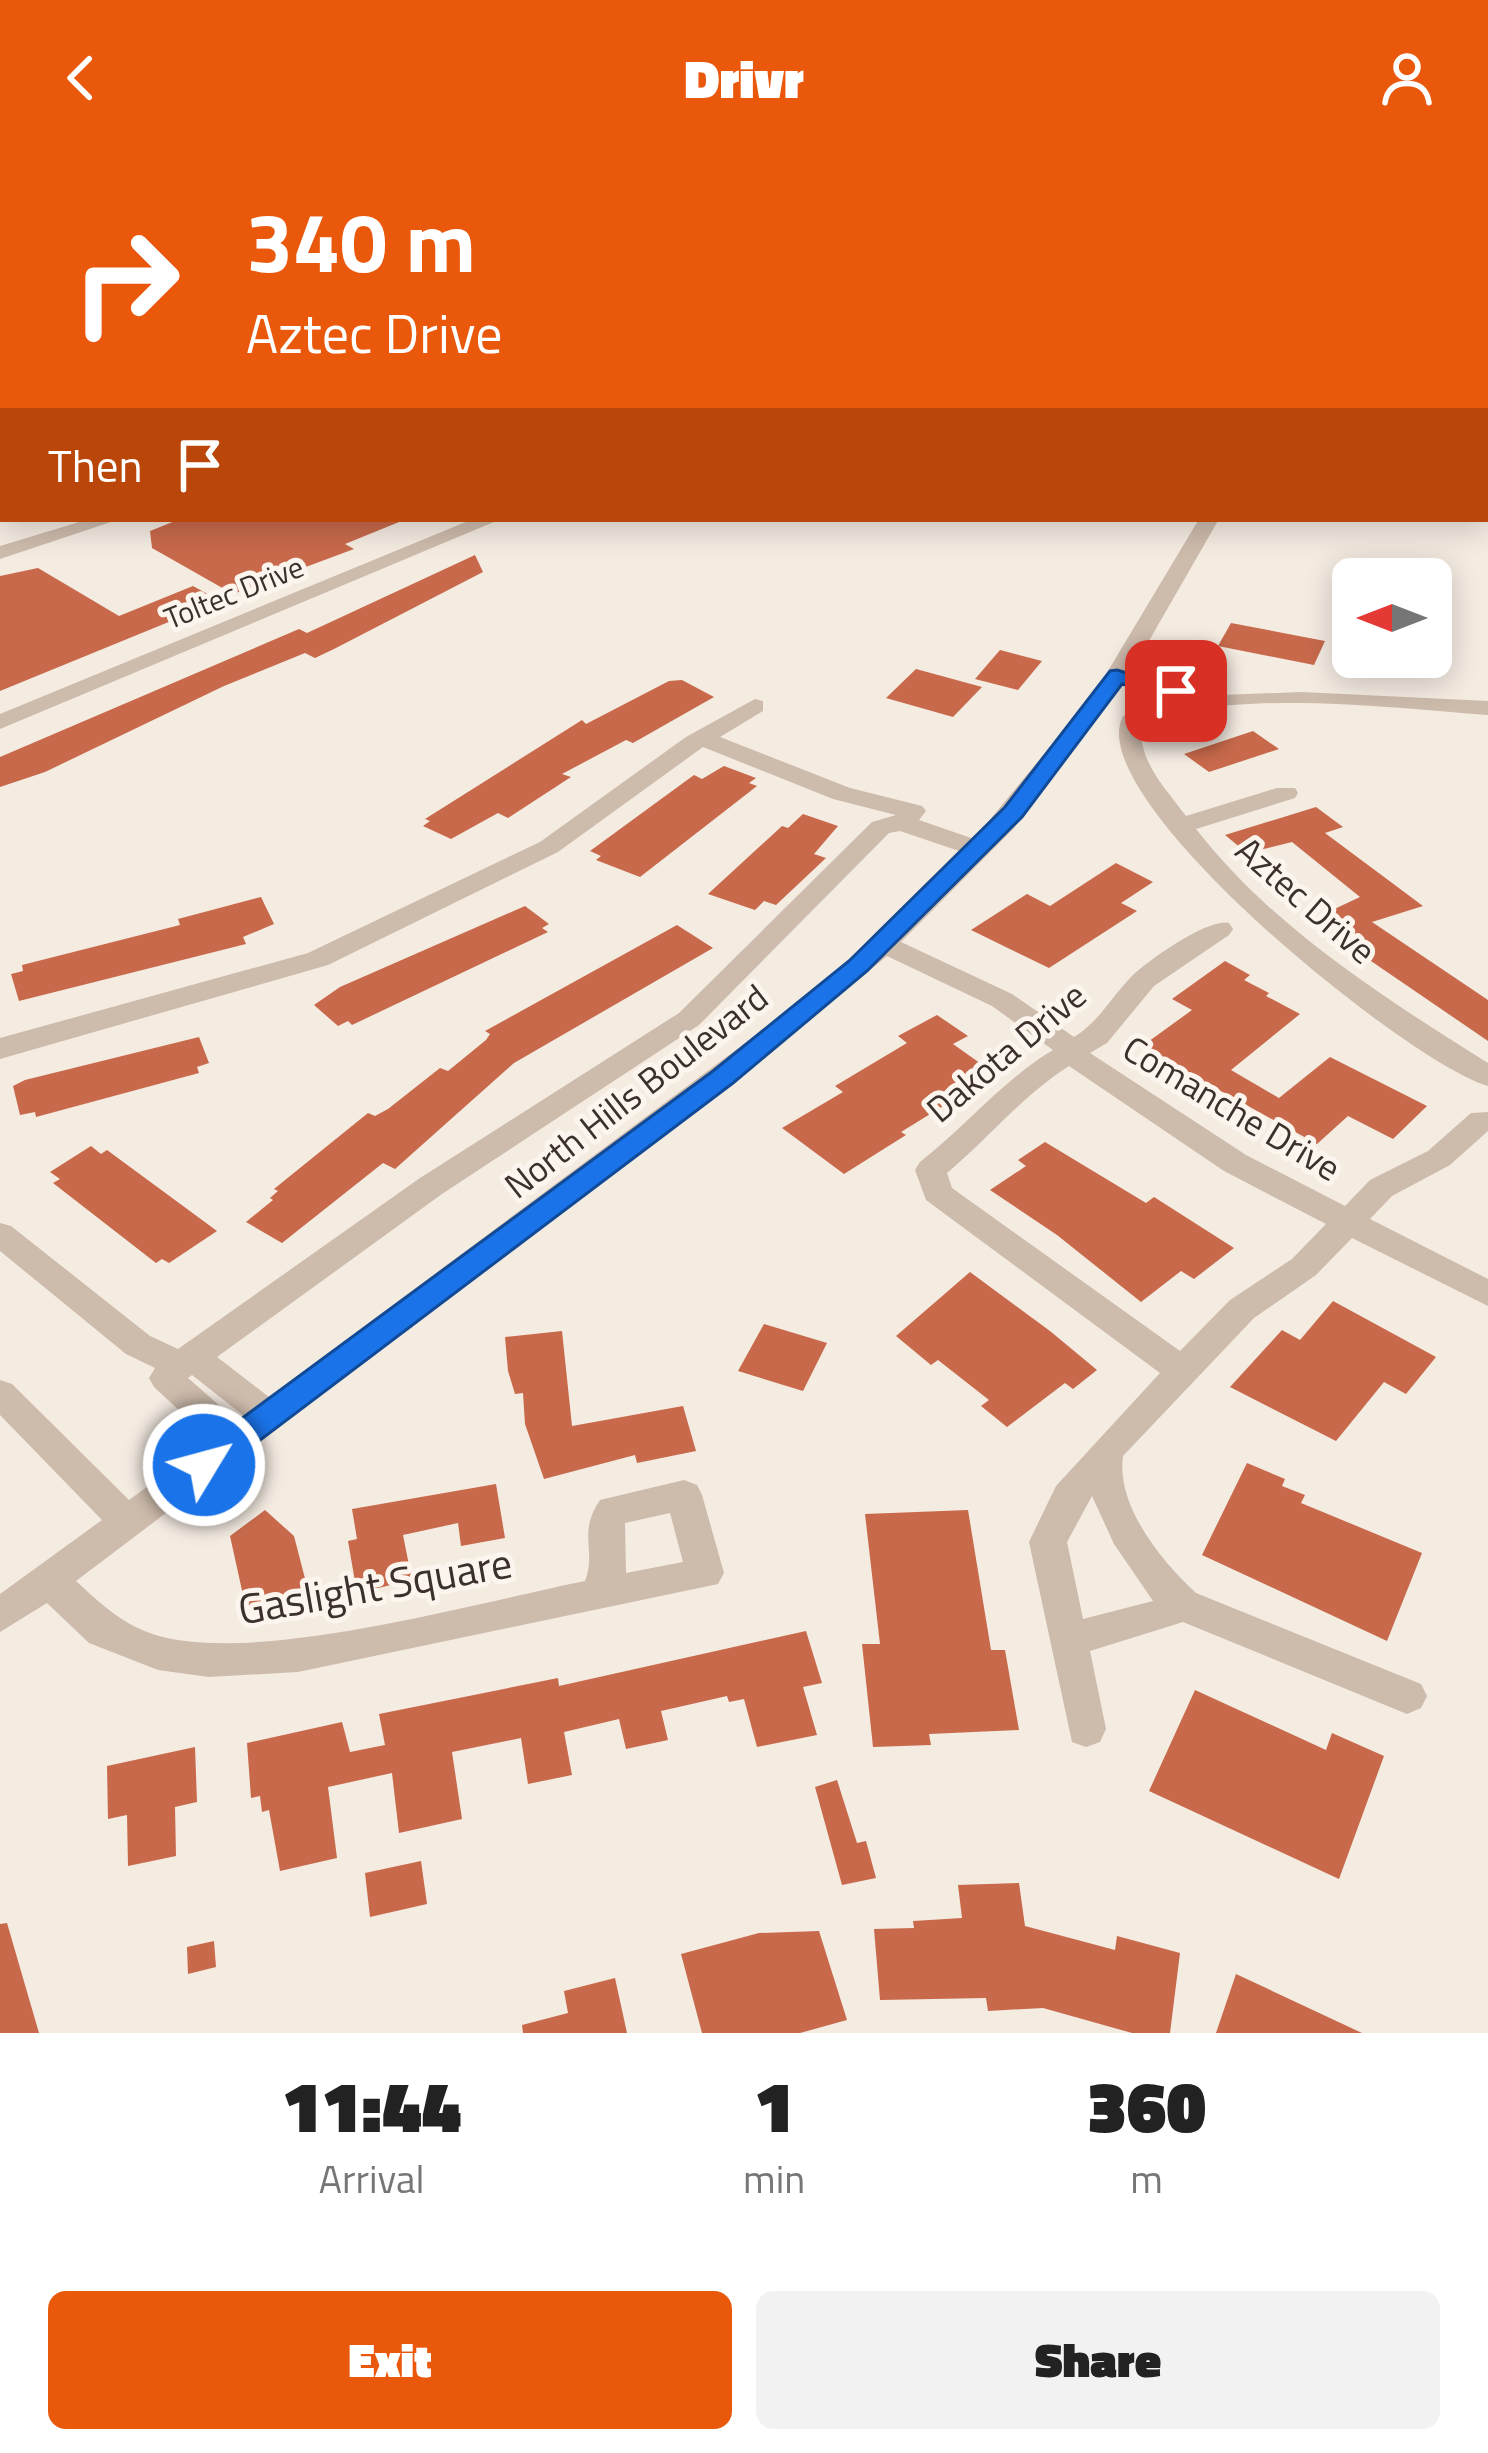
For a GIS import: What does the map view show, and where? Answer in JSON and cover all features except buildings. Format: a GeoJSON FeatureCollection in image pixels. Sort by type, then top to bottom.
{"type":"FeatureCollection","features":[{"type":"Feature","properties":{"kind":"street"},"geometry":{"type":"LineString","coordinates":[[0,553],[100,522]]}},
{"type":"Feature","properties":{"kind":"street","name":"Toltec Drive"},"geometry":{"type":"LineString","coordinates":[[0,722],[484,522]]}},
{"type":"Feature","properties":{"kind":"street","name":"North Hills Boulevard"},"geometry":{"type":"LineString","coordinates":[[0,1616],[723,1077],[882,943],[985,842],[1065,750],[1117,676],[1207,522]]}},
{"type":"Feature","properties":{"kind":"street","name":"Aztec Drive"},"geometry":{"type":"LineString","coordinates":[[1117,676],[1164,686],[1188,703]]}},
{"type":"Feature","properties":{"kind":"street","name":"Aztec Drive"},"geometry":{"type":"LineString","coordinates":[[1488,708],[1270,700],[1188,703],[1138,715],[1127,735],[1135,761],[1222,881],[1339,980],[1488,1076]]}},
{"type":"Feature","properties":{"kind":"street"},"geometry":{"type":"LineString","coordinates":[[0,1050],[18,1041],[318,958],[549,847],[701,738],[755,706]]}},
{"type":"Feature","properties":{"kind":"street"},"geometry":{"type":"LineString","coordinates":[[701,738],[842,794],[985,842]]}},
{"type":"Feature","properties":{"kind":"street"},"geometry":{"type":"LineString","coordinates":[[1179,826],[1286,793]]}},
{"type":"Feature","properties":{"kind":"street"},"geometry":{"type":"LineString","coordinates":[[179,1366],[431,1186],[689,1019],[881,827],[907,817]]}},
{"type":"Feature","properties":{"kind":"street","name":"Dakota Drive"},"geometry":{"type":"LineString","coordinates":[[1180,1369],[952,1207],[931,1180],[938,1160],[986,1125],[1025,1080],[1096,1036],[1144,980],[1219,929]]}},
{"type":"Feature","properties":{"kind":"street","name":"Comanche Drive"},"geometry":{"type":"LineString","coordinates":[[882,943],[1002,1000],[1163,1121],[1488,1294]]}},
{"type":"Feature","properties":{"kind":"street"},"geometry":{"type":"LineString","coordinates":[[1087,1729],[1048,1542],[1070,1496],[1180,1369],[1242,1309],[1304,1267],[1382,1188],[1439,1158],[1482,1120]]}},
{"type":"Feature","properties":{"kind":"street"},"geometry":{"type":"LineString","coordinates":[[0,1234],[138,1345],[269,1415]]}},
{"type":"Feature","properties":{"kind":"street"},"geometry":{"type":"LineString","coordinates":[[179,1366],[236,1441]]}},
{"type":"Feature","properties":{"kind":"street"},"geometry":{"type":"LineString","coordinates":[[0,1393],[127,1522]]}},
{"type":"Feature","properties":{"kind":"street"},"geometry":{"type":"LineString","coordinates":[[1100,1465],[1109,1499],[1165,1592],[1182,1605],[1407,1696]]}},
{"type":"Feature","properties":{"kind":"street","name":"Gaslight Square"},"geometry":{"type":"LineString","coordinates":[[49,1580],[103,1631],[158,1653],[209,1660],[298,1655],[598,1595]]}},
{"type":"Feature","properties":{"kind":"street"},"geometry":{"type":"LineString","coordinates":[[1067,1640],[1182,1605]]}},
{"type":"Feature","properties":{"kind":"route"},"geometry":{"type":"LineString","coordinates":[[204,1465],[723,1077],[858,966],[1013,812],[1065,750],[1117,676],[1176,691]]}}]}
